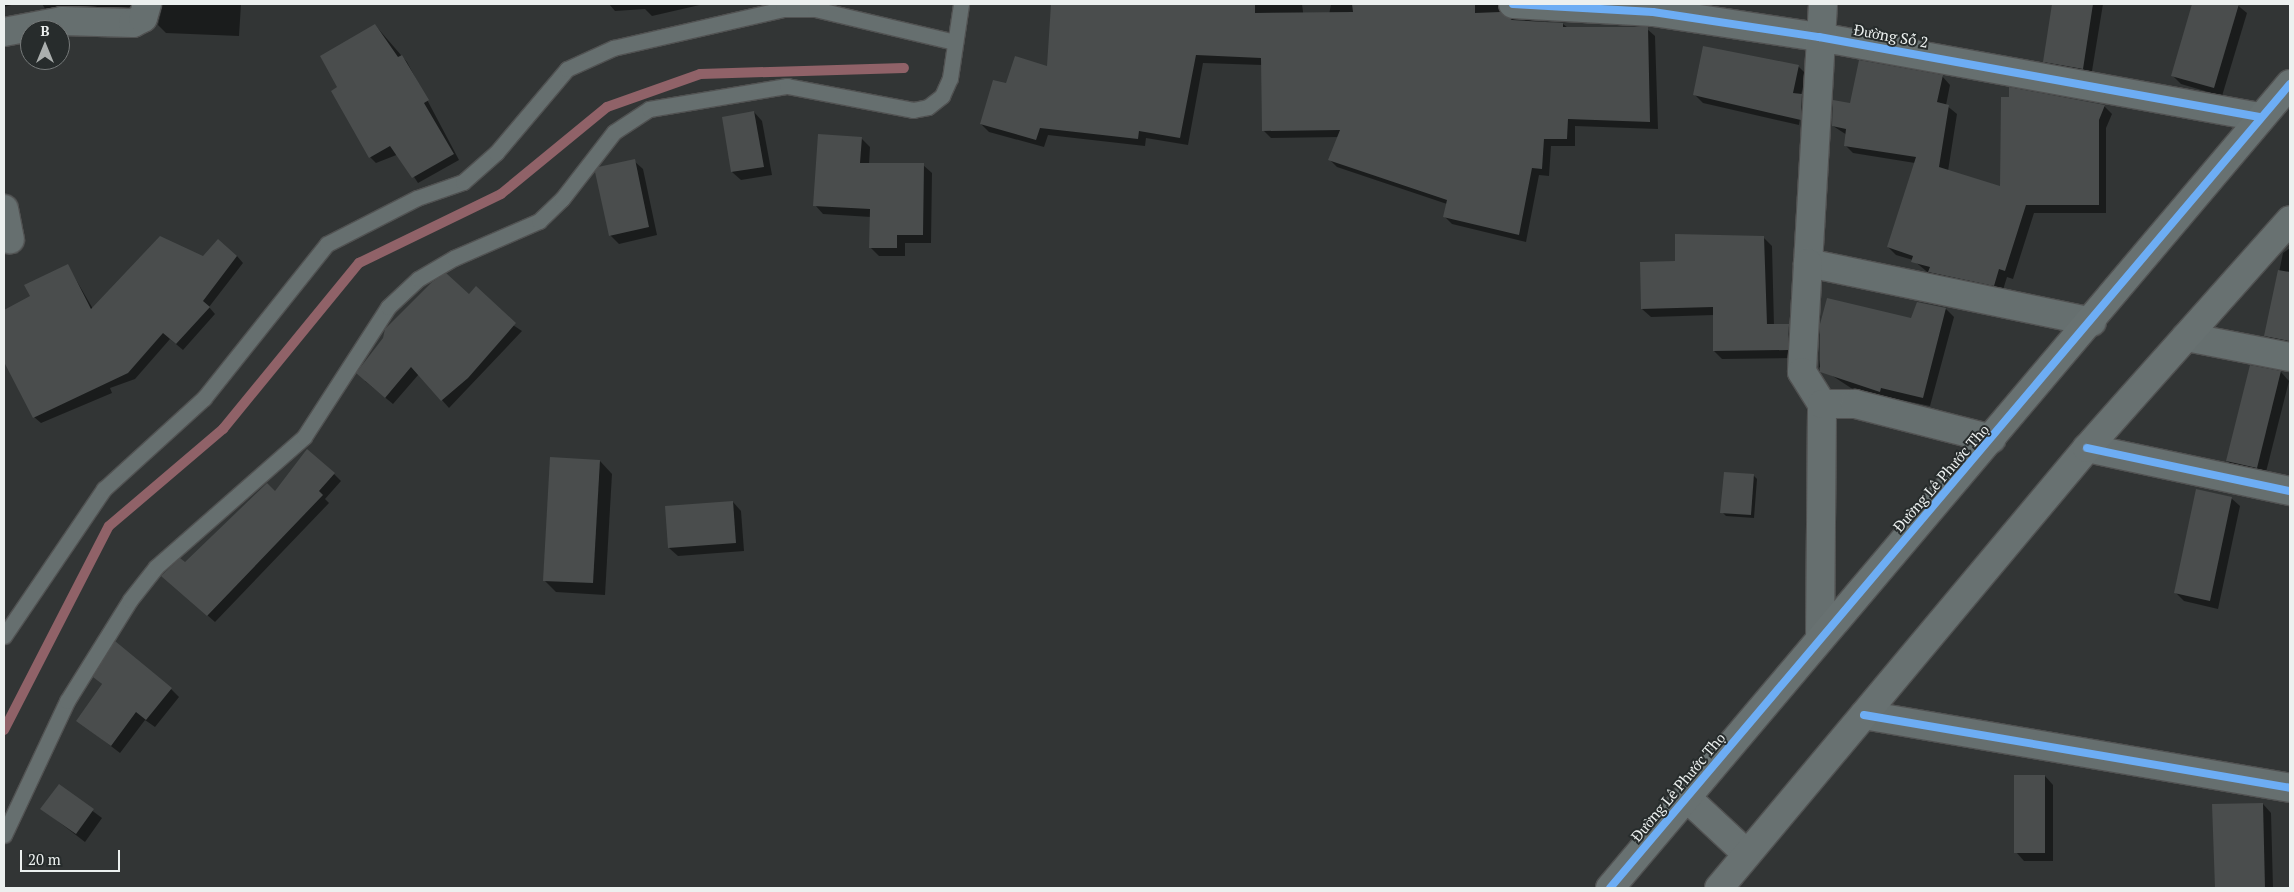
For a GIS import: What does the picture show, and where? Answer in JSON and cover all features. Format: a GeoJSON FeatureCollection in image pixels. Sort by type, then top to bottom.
{"type":"FeatureCollection","features":[{"type":"Feature","properties":{"kind":"street"},"geometry":{"type":"LineString","coordinates":[[4,32],[62,21],[133,23],[143,18],[147,4]]}},
{"type":"Feature","properties":{"kind":"street","name":"Đường Số 2"},"geometry":{"type":"LineString","coordinates":[[1513,4],[1653,12],[1819,37],[2261,117]]}},
{"type":"Feature","properties":{"kind":"street"},"geometry":{"type":"LineString","coordinates":[[1820,639],[1822,404],[1802,372],[1819,37],[1823,4]]}},
{"type":"Feature","properties":{"kind":"street","name":"Đường Lê Phước Thọ"},"geometry":{"type":"LineString","coordinates":[[1610,888],[1820,639],[2092,322],[2290,84]]}},
{"type":"Feature","properties":{"kind":"street"},"geometry":{"type":"LineString","coordinates":[[4,209],[10,239]]}},
{"type":"Feature","properties":{"kind":"street"},"geometry":{"type":"LineString","coordinates":[[1719,888],[2087,448],[2290,220]]}},
{"type":"Feature","properties":{"kind":"street"},"geometry":{"type":"LineString","coordinates":[[1808,263],[2092,322]]}},
{"type":"Feature","properties":{"kind":"street"},"geometry":{"type":"LineString","coordinates":[[2186,337],[2290,357]]}},
{"type":"Feature","properties":{"kind":"street"},"geometry":{"type":"LineString","coordinates":[[1822,404],[1855,404],[1992,439]]}},
{"type":"Feature","properties":{"kind":"street"},"geometry":{"type":"LineString","coordinates":[[2087,448],[2290,491]]}},
{"type":"Feature","properties":{"kind":"street"},"geometry":{"type":"LineString","coordinates":[[1864,715],[2290,788]]}},
{"type":"Feature","properties":{"kind":"street"},"geometry":{"type":"LineString","coordinates":[[1687,798],[1747,854]]}},
{"type":"Feature","properties":{"kind":"lane"},"geometry":{"type":"LineString","coordinates":[[4,835],[67,700],[130,600],[162,561],[304,437],[388,307],[418,279],[454,258],[539,221],[562,199],[614,132],[649,109],[787,86],[913,110],[928,107],[946,87],[960,4]]}},
{"type":"Feature","properties":{"kind":"lane"},"geometry":{"type":"LineString","coordinates":[[4,636],[104,489],[204,398],[327,244],[417,198],[463,182],[496,153],[567,69],[613,48],[783,9],[815,9],[955,42]]}},
{"type":"Feature","properties":{"kind":"building"},"geometry":{"type":"Polygon","coordinates":[[[1051,4],[1255,4],[1255,13],[1353,12],[1352,4],[1475,5],[1475,13],[1500,12],[1512,20],[1563,23],[1563,27],[1648,27],[1650,122],[1568,119],[1567,139],[1544,139],[1542,169],[1532,168],[1519,235],[1443,217],[1447,200],[1328,160],[1340,130],[1262,131],[1261,58],[1196,55],[1180,138],[1139,131],[1138,139],[1040,128],[1036,140],[980,124],[993,80],[1006,83],[1015,56],[1047,66],[1051,4]]]}},
{"type":"Feature","properties":{"kind":"building"},"geometry":{"type":"Polygon","coordinates":[[[2052,4],[2093,4],[2083,69],[2043,62],[2052,4]]]}},
{"type":"Feature","properties":{"kind":"building"},"geometry":{"type":"Polygon","coordinates":[[[2192,4],[2239,4],[2214,88],[2171,76],[2192,4]]]}},
{"type":"Feature","properties":{"kind":"building"},"geometry":{"type":"Polygon","coordinates":[[[375,24],[398,57],[402,55],[429,100],[424,103],[454,154],[412,178],[390,146],[369,158],[331,91],[337,87],[320,56],[375,24]]]}},
{"type":"Feature","properties":{"kind":"building"},"geometry":{"type":"Polygon","coordinates":[[[1703,46],[1799,65],[1793,93],[1802,94],[1801,120],[1693,95],[1703,46]]]}},
{"type":"Feature","properties":{"kind":"building"},"geometry":{"type":"Polygon","coordinates":[[[1859,60],[1943,75],[1937,102],[1949,105],[1939,167],[2000,186],[2001,97],[2009,97],[2009,87],[2105,105],[2099,120],[2099,205],[2026,205],[2005,271],[1999,269],[1994,286],[1928,272],[1930,267],[1911,262],[1913,256],[1887,247],[1916,157],[1844,146],[1846,129],[1832,126],[1833,100],[1850,103],[1859,60]]]}},
{"type":"Feature","properties":{"kind":"building"},"geometry":{"type":"Polygon","coordinates":[[[754,111],[764,167],[731,172],[722,117],[754,111]]]}},
{"type":"Feature","properties":{"kind":"building"},"geometry":{"type":"Polygon","coordinates":[[[818,134],[862,137],[860,163],[924,163],[923,235],[897,235],[897,248],[869,248],[870,209],[813,206],[818,134]]]}},
{"type":"Feature","properties":{"kind":"building"},"geometry":{"type":"Polygon","coordinates":[[[635,159],[649,227],[609,236],[595,172],[598,167],[635,159]]]}},
{"type":"Feature","properties":{"kind":"building"},"geometry":{"type":"Polygon","coordinates":[[[1675,234],[1764,236],[1767,324],[1789,324],[1788,350],[1713,351],[1713,307],[1641,309],[1640,262],[1675,261],[1675,234]]]}},
{"type":"Feature","properties":{"kind":"building"},"geometry":{"type":"Polygon","coordinates":[[[160,236],[203,256],[218,239],[237,256],[203,301],[210,307],[176,344],[163,333],[128,373],[33,418],[4,362],[4,310],[30,296],[24,285],[68,264],[91,309],[160,236]]]}},
{"type":"Feature","properties":{"kind":"building"},"geometry":{"type":"Polygon","coordinates":[[[2278,270],[2290,272],[2289,341],[2264,336],[2278,270]]]}},
{"type":"Feature","properties":{"kind":"building"},"geometry":{"type":"Polygon","coordinates":[[[446,273],[469,294],[476,286],[516,323],[468,378],[441,401],[411,367],[385,398],[356,373],[383,338],[385,329],[432,282],[446,273]]]}},
{"type":"Feature","properties":{"kind":"building"},"geometry":{"type":"Polygon","coordinates":[[[1827,298],[1911,318],[1917,302],[1946,308],[1923,398],[1881,388],[1880,392],[1820,372],[1820,324],[1827,298]]]}},
{"type":"Feature","properties":{"kind":"building"},"geometry":{"type":"Polygon","coordinates":[[[2250,365],[2281,371],[2257,468],[2226,461],[2250,365]]]}},
{"type":"Feature","properties":{"kind":"building"},"geometry":{"type":"Polygon","coordinates":[[[307,449],[335,473],[319,491],[323,495],[207,616],[161,576],[180,558],[185,562],[267,483],[275,491],[307,449]]]}},
{"type":"Feature","properties":{"kind":"building"},"geometry":{"type":"Polygon","coordinates":[[[550,457],[600,460],[593,583],[543,581],[550,457]]]}},
{"type":"Feature","properties":{"kind":"building"},"geometry":{"type":"Polygon","coordinates":[[[1724,472],[1754,474],[1751,515],[1720,513],[1724,472]]]}},
{"type":"Feature","properties":{"kind":"building"},"geometry":{"type":"Polygon","coordinates":[[[2196,489],[2232,497],[2210,601],[2174,593],[2196,489]]]}},
{"type":"Feature","properties":{"kind":"building"},"geometry":{"type":"Polygon","coordinates":[[[733,501],[736,543],[668,548],[665,506],[733,501]]]}},
{"type":"Feature","properties":{"kind":"building"},"geometry":{"type":"Polygon","coordinates":[[[115,641],[172,688],[146,720],[136,712],[111,746],[76,721],[102,684],[93,677],[115,641]]]}},
{"type":"Feature","properties":{"kind":"building"},"geometry":{"type":"Polygon","coordinates":[[[2014,775],[2045,775],[2045,853],[2014,853],[2014,775]]]}},
{"type":"Feature","properties":{"kind":"building"},"geometry":{"type":"Polygon","coordinates":[[[59,784],[94,809],[76,834],[40,809],[59,784]]]}},
{"type":"Feature","properties":{"kind":"building"},"geometry":{"type":"Polygon","coordinates":[[[2263,803],[2265,888],[2215,888],[2212,804],[2263,803]]]}},
{"type":"Feature","properties":{"kind":"waterway"},"geometry":{"type":"LineString","coordinates":[[4,730],[109,526],[223,429],[359,263],[501,194],[607,107],[700,74],[904,68]]}},
{"type":"Feature","properties":{"kind":"cycle path"},"geometry":{"type":"LineString","coordinates":[[1513,4],[1653,12],[1819,37],[2261,117]]}},
{"type":"Feature","properties":{"kind":"cycle path"},"geometry":{"type":"LineString","coordinates":[[1610,888],[2290,84]]}},
{"type":"Feature","properties":{"kind":"cycle path"},"geometry":{"type":"LineString","coordinates":[[2087,448],[2290,491]]}},
{"type":"Feature","properties":{"kind":"cycle path"},"geometry":{"type":"LineString","coordinates":[[1864,715],[2290,788]]}}]}
